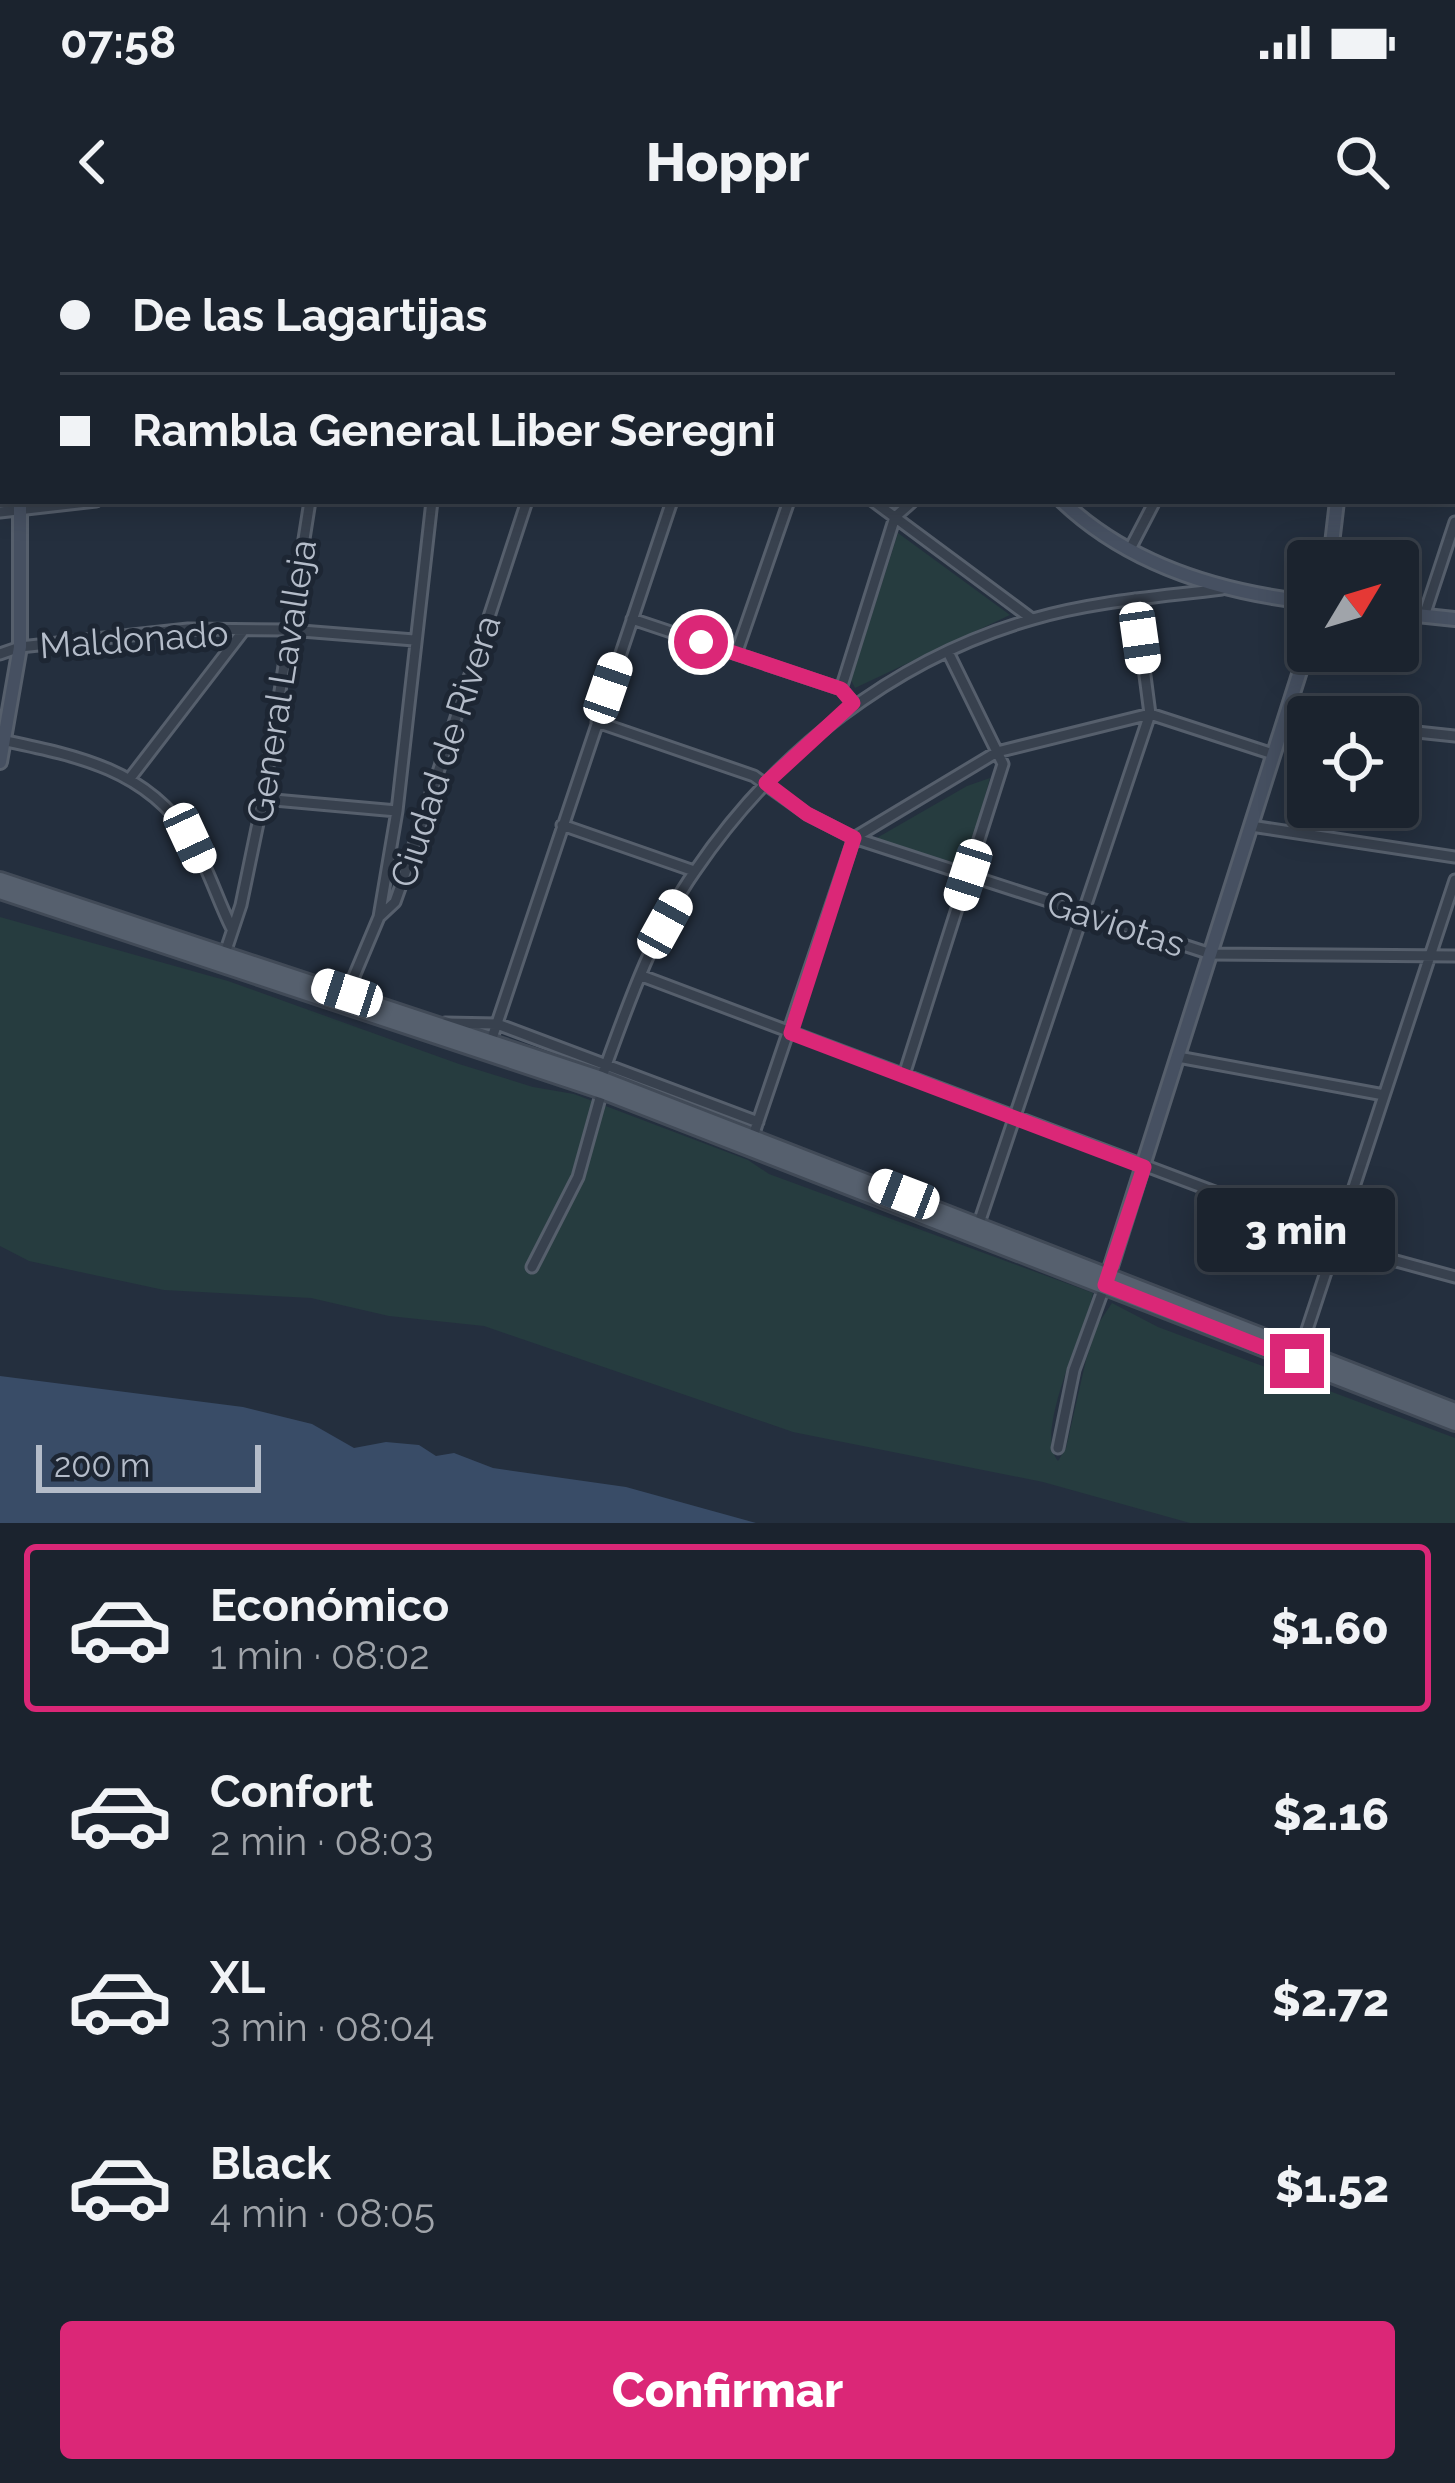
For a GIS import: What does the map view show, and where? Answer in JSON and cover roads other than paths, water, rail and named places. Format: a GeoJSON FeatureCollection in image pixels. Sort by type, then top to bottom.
{"type":"FeatureCollection","features":[{"type":"Feature","properties":{"kind":"main road"},"geometry":{"type":"LineString","coordinates":[[0,880],[756,1129],[1107,1280],[1455,1411]]}},
{"type":"Feature","properties":{"kind":"main road"},"geometry":{"type":"LineString","coordinates":[[0,891],[603,1078],[1455,1423]]}},
{"type":"Feature","properties":{"kind":"street","name":"General Lavalleja"},"geometry":{"type":"LineString","coordinates":[[226,953],[263,799],[310,504]]}},
{"type":"Feature","properties":{"kind":"street"},"geometry":{"type":"LineString","coordinates":[[379,917],[397,811],[432,504]]}},
{"type":"Feature","properties":{"kind":"street","name":"Ciudad de Rivera"},"geometry":{"type":"LineString","coordinates":[[347,993],[379,917],[395,902],[526,504]]}},
{"type":"Feature","properties":{"kind":"street"},"geometry":{"type":"LineString","coordinates":[[491,1041],[670,504]]}},
{"type":"Feature","properties":{"kind":"street"},"geometry":{"type":"LineString","coordinates":[[736,654],[788,504]]}},
{"type":"Feature","properties":{"kind":"street"},"geometry":{"type":"LineString","coordinates":[[877,504],[1032,619]]}},
{"type":"Feature","properties":{"kind":"street"},"geometry":{"type":"LineString","coordinates":[[841,689],[895,517],[910,504]]}},
{"type":"Feature","properties":{"kind":"street"},"geometry":{"type":"LineString","coordinates":[[1066,504],[1130,549],[1222,589],[1287,599]]}},
{"type":"Feature","properties":{"kind":"street"},"geometry":{"type":"LineString","coordinates":[[1130,549],[1153,504]]}},
{"type":"Feature","properties":{"kind":"street"},"geometry":{"type":"LineString","coordinates":[[1332,540],[1337,504]]}},
{"type":"Feature","properties":{"kind":"street"},"geometry":{"type":"LineString","coordinates":[[0,512],[20,505],[20,647],[0,762]]}},
{"type":"Feature","properties":{"kind":"street"},"geometry":{"type":"LineString","coordinates":[[1424,616],[1455,522]]}},
{"type":"Feature","properties":{"kind":"street"},"geometry":{"type":"LineString","coordinates":[[532,1267],[578,1177],[603,1078],[642,976],[694,871],[766,783],[853,703],[948,652],[1032,619],[1135,599],[1222,589]]}},
{"type":"Feature","properties":{"kind":"street"},"geometry":{"type":"LineString","coordinates":[[979,1223],[1150,714],[1135,599]]}},
{"type":"Feature","properties":{"kind":"street"},"geometry":{"type":"LineString","coordinates":[[1419,615],[1455,619]]}},
{"type":"Feature","properties":{"kind":"street"},"geometry":{"type":"LineString","coordinates":[[632,620],[841,689],[853,703]]}},
{"type":"Feature","properties":{"kind":"street","name":"Maldonado"},"geometry":{"type":"LineString","coordinates":[[0,655],[20,647],[188,629],[289,630],[414,640]]}},
{"type":"Feature","properties":{"kind":"street"},"geometry":{"type":"LineString","coordinates":[[131,777],[244,631]]}},
{"type":"Feature","properties":{"kind":"street"},"geometry":{"type":"LineString","coordinates":[[904,1075],[1003,764],[948,652]]}},
{"type":"Feature","properties":{"kind":"street"},"geometry":{"type":"LineString","coordinates":[[1058,1448],[1074,1370],[1144,1167],[1300,672]]}},
{"type":"Feature","properties":{"kind":"street"},"geometry":{"type":"LineString","coordinates":[[756,1129],[854,838],[997,752],[1150,714],[1273,754]]}},
{"type":"Feature","properties":{"kind":"street","name":"Gaviotas"},"geometry":{"type":"LineString","coordinates":[[597,722],[766,783],[807,814],[854,838],[1211,954],[1455,956]]}},
{"type":"Feature","properties":{"kind":"street"},"geometry":{"type":"LineString","coordinates":[[1419,732],[1455,736]]}},
{"type":"Feature","properties":{"kind":"street"},"geometry":{"type":"LineString","coordinates":[[6,741],[83,757],[131,777],[166,807],[190,838],[232,929]]}},
{"type":"Feature","properties":{"kind":"street"},"geometry":{"type":"LineString","coordinates":[[263,799],[397,811]]}},
{"type":"Feature","properties":{"kind":"street"},"geometry":{"type":"LineString","coordinates":[[562,825],[694,871]]}},
{"type":"Feature","properties":{"kind":"street"},"geometry":{"type":"LineString","coordinates":[[1251,826],[1455,857]]}},
{"type":"Feature","properties":{"kind":"street"},"geometry":{"type":"LineString","coordinates":[[1300,1351],[1455,880]]}},
{"type":"Feature","properties":{"kind":"street"},"geometry":{"type":"LineString","coordinates":[[642,976],[1336,1242],[1455,1276]]}},
{"type":"Feature","properties":{"kind":"street"},"geometry":{"type":"LineString","coordinates":[[438,1023],[497,1024],[603,1078]]}},
{"type":"Feature","properties":{"kind":"street"},"geometry":{"type":"LineString","coordinates":[[1178,1057],[1384,1095]]}},
{"type":"Feature","properties":{"kind":"water"},"geometry":{"type":"Polygon","coordinates":[[[0,1376],[243,1407],[312,1424],[354,1448],[386,1442],[419,1445],[436,1456],[454,1453],[493,1468],[626,1487],[756,1523],[0,1523],[0,1376]]]}}]}
